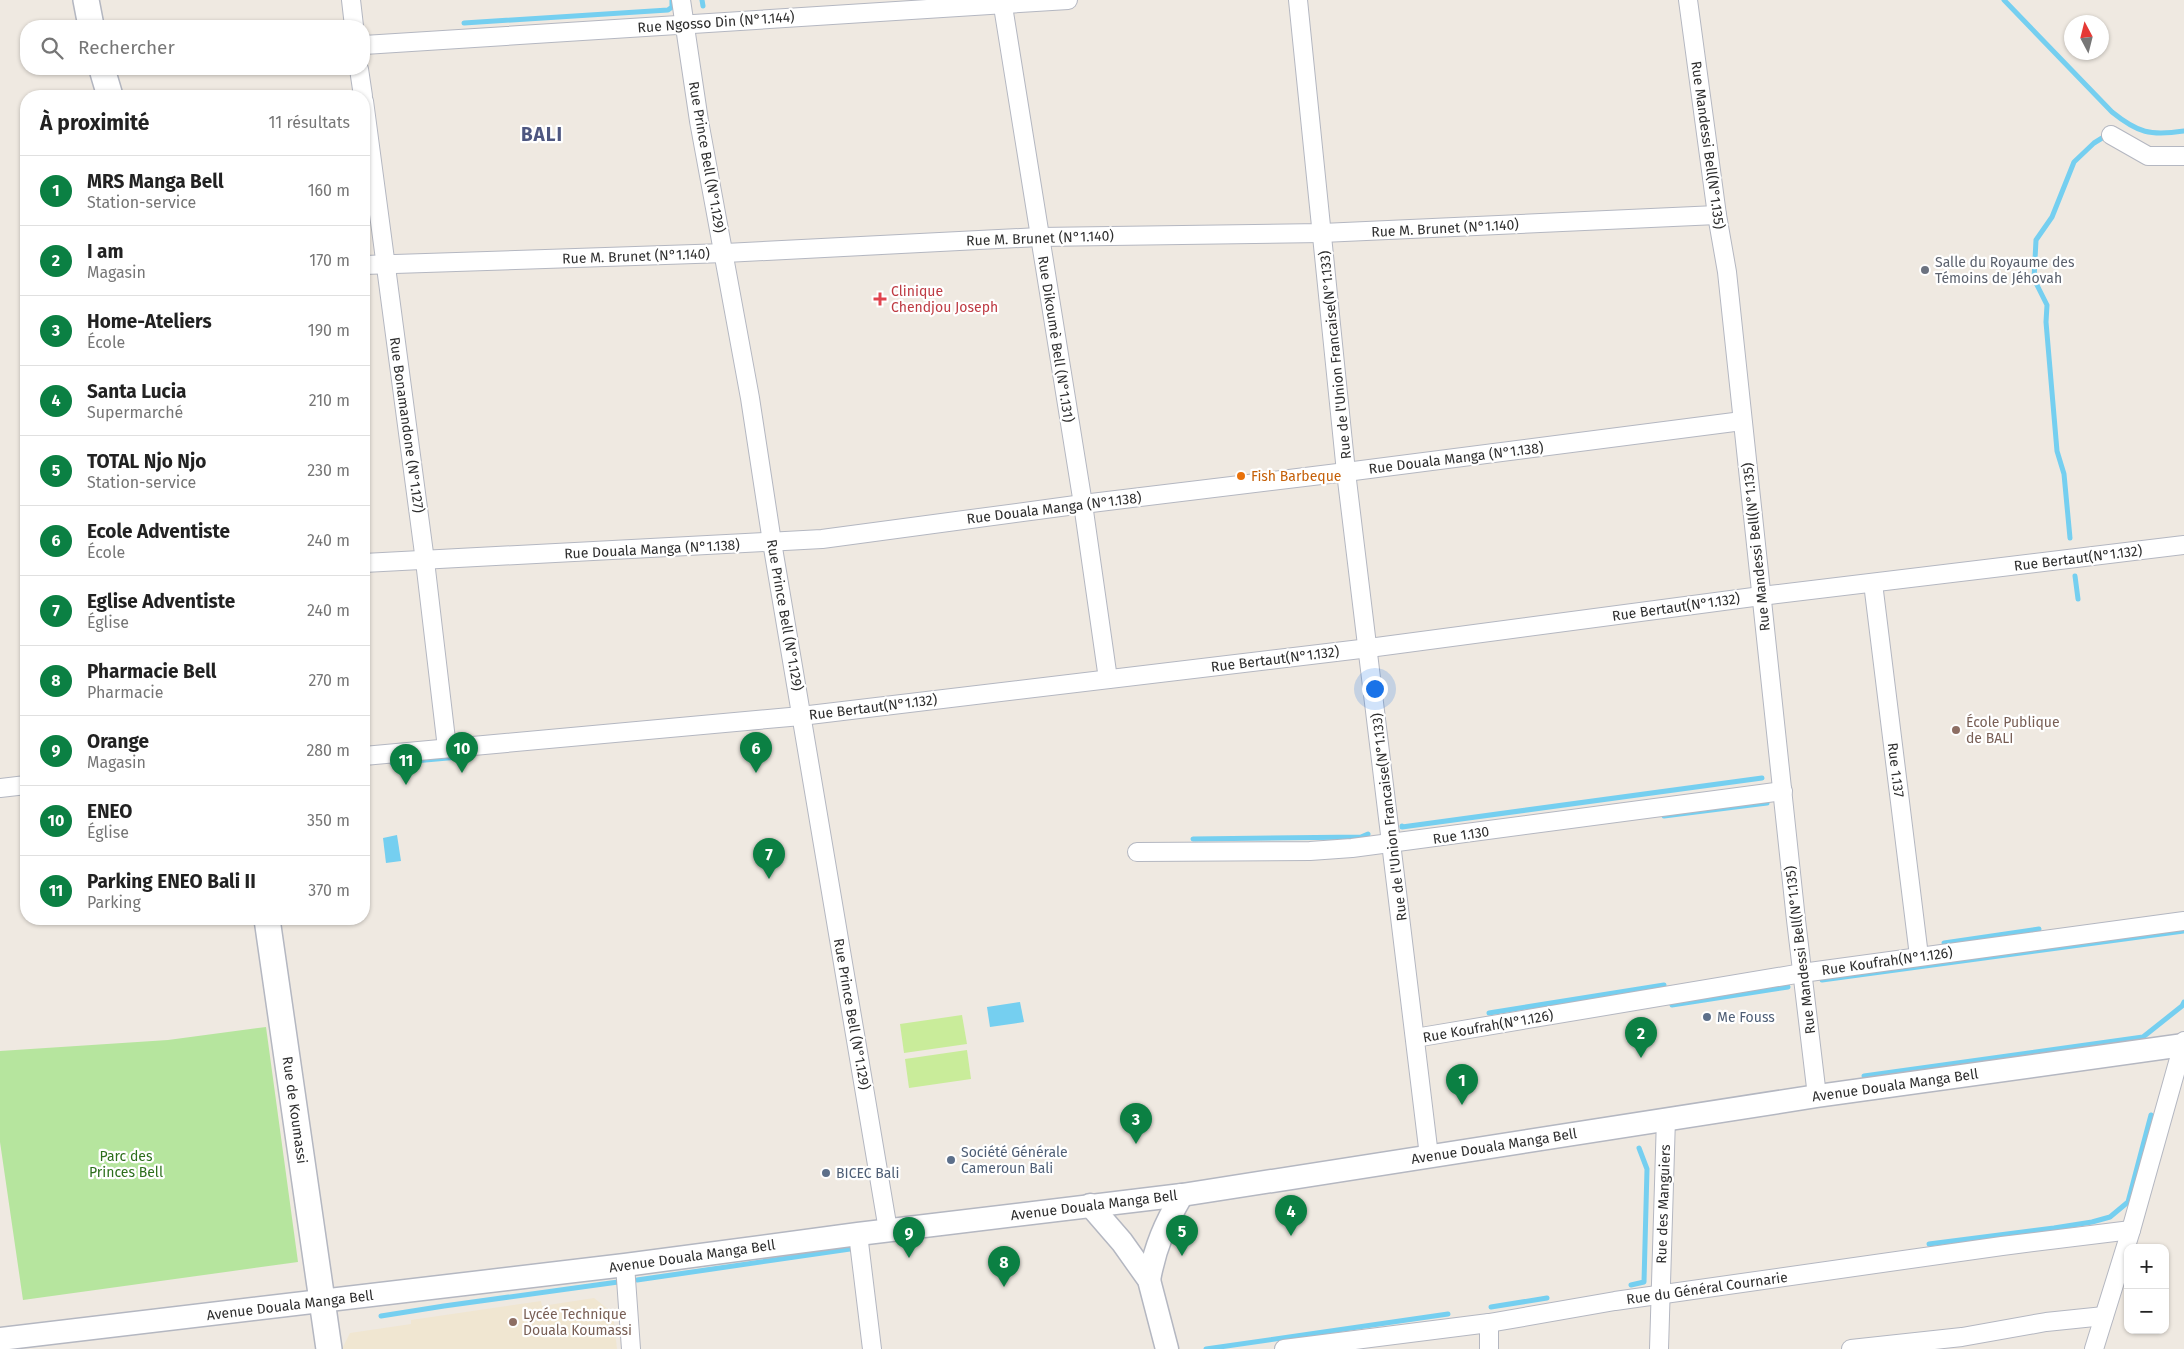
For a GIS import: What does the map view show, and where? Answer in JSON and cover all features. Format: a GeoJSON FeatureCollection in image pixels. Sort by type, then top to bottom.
{"type":"FeatureCollection","features":[{"type":"Feature","properties":{"kind":"main road"},"geometry":{"type":"LineString","coordinates":[[86,0],[91,20]]}},
{"type":"Feature","properties":{"kind":"main road"},"geometry":{"type":"LineString","coordinates":[[104,75],[108,90]]}},
{"type":"Feature","properties":{"kind":"main road","name":"Rue de Koumassi"},"geometry":{"type":"LineString","coordinates":[[268,925],[329,1349]]}},
{"type":"Feature","properties":{"kind":"street"},"geometry":{"type":"LineString","coordinates":[[351,0],[353,20]]}},
{"type":"Feature","properties":{"kind":"street","name":"Rue Prince Bell (N°1.129)"},"geometry":{"type":"LineString","coordinates":[[681,0],[699,120],[725,253],[750,398],[772,542],[888,1230]]}},
{"type":"Feature","properties":{"kind":"street","name":"Rue Ngosso Din (N°1.144)"},"geometry":{"type":"LineString","coordinates":[[370,45],[1003,2],[1068,0]]}},
{"type":"Feature","properties":{"kind":"street","name":"Rue de l'Union Francaise(N°1.133)"},"geometry":{"type":"LineString","coordinates":[[1298,0],[1346,472],[1369,648],[1429,1156]]}},
{"type":"Feature","properties":{"kind":"street","name":"Rue Mandessi Bell(N°1.135)"},"geometry":{"type":"LineString","coordinates":[[1688,0],[1717,215],[1727,272],[1782,791],[1817,1096]]}},
{"type":"Feature","properties":{"kind":"street","name":"Rue Dikoumè Bell (N°1.131)"},"geometry":{"type":"LineString","coordinates":[[1003,2],[1108,679]]}},
{"type":"Feature","properties":{"kind":"street"},"geometry":{"type":"LineString","coordinates":[[360,75],[362,90]]}},
{"type":"Feature","properties":{"kind":"street"},"geometry":{"type":"LineString","coordinates":[[2111,134],[2140,153],[2148,156],[2184,156]]}},
{"type":"Feature","properties":{"kind":"street","name":"Rue Bonamandone (N°1.127)"},"geometry":{"type":"LineString","coordinates":[[370,145],[425,561],[447,748]]}},
{"type":"Feature","properties":{"kind":"street","name":"Rue M. Brunet (N°1.140)"},"geometry":{"type":"LineString","coordinates":[[370,265],[725,253],[1039,237],[1322,233],[1717,215]]}},
{"type":"Feature","properties":{"kind":"street","name":"Rue Douala Manga (N°1.138)"},"geometry":{"type":"LineString","coordinates":[[370,563],[822,539],[1082,504],[1742,421]]}},
{"type":"Feature","properties":{"kind":"street","name":"Rue Bertaut(N°1.132)"},"geometry":{"type":"LineString","coordinates":[[370,755],[801,716],[1369,648],[1761,596],[2184,545]]}},
{"type":"Feature","properties":{"kind":"street","name":"Rue 1.137"},"geometry":{"type":"LineString","coordinates":[[1873,583],[1919,956]]}},
{"type":"Feature","properties":{"kind":"street"},"geometry":{"type":"LineString","coordinates":[[0,788],[20,786]]}},
{"type":"Feature","properties":{"kind":"street","name":"Rue 1.130"},"geometry":{"type":"LineString","coordinates":[[1137,852],[1310,851],[1392,844],[1782,791]]}},
{"type":"Feature","properties":{"kind":"street","name":"Rue Koufrah(N°1.126)"},"geometry":{"type":"LineString","coordinates":[[1415,1038],[1802,973],[2184,921]]}},
{"type":"Feature","properties":{"kind":"street"},"geometry":{"type":"LineString","coordinates":[[2094,1349],[2183,1051]]}},
{"type":"Feature","properties":{"kind":"street","name":"Avenue Douala Manga Bell"},"geometry":{"type":"LineString","coordinates":[[0,1339],[625,1265],[888,1230],[1182,1195],[1666,1118],[1817,1096],[2183,1051]]}},
{"type":"Feature","properties":{"kind":"street","name":"Rue des Manguiers"},"geometry":{"type":"LineString","coordinates":[[1659,1349],[1666,1118]]}},
{"type":"Feature","properties":{"kind":"street"},"geometry":{"type":"LineString","coordinates":[[1149,1280],[1154,1252],[1166,1222],[1182,1195]]}},
{"type":"Feature","properties":{"kind":"street"},"geometry":{"type":"LineString","coordinates":[[1090,1206],[1122,1242],[1149,1280],[1167,1349]]}},
{"type":"Feature","properties":{"kind":"street","name":"Rue du Général Cournarie"},"geometry":{"type":"LineString","coordinates":[[1284,1349],[1489,1323],[1615,1301],[2002,1246],[2131,1230]]}},
{"type":"Feature","properties":{"kind":"street"},"geometry":{"type":"LineString","coordinates":[[858,1234],[872,1349]]}},
{"type":"Feature","properties":{"kind":"street"},"geometry":{"type":"LineString","coordinates":[[625,1265],[630,1349]]}},
{"type":"Feature","properties":{"kind":"street"},"geometry":{"type":"LineString","coordinates":[[1851,1349],[1962,1337],[2046,1322],[2104,1316]]}},
{"type":"Feature","properties":{"kind":"street"},"geometry":{"type":"LineString","coordinates":[[1489,1323],[1489,1349]]}},
{"type":"Feature","properties":{"kind":"shaded area","name":"Lycée Technique Douala Koumassi"},"geometry":{"type":"Polygon","coordinates":[[[594,1298],[613,1313],[617,1349],[342,1349],[350,1333],[411,1324],[411,1320],[541,1301],[542,1306],[594,1298]]]}},
{"type":"Feature","properties":{"kind":"green space"},"geometry":{"type":"Polygon","coordinates":[[[962,1015],[967,1044],[904,1053],[900,1024],[962,1015]]]}},
{"type":"Feature","properties":{"kind":"green space","name":"Parc des Princes Bell"},"geometry":{"type":"Polygon","coordinates":[[[266,1027],[298,1262],[23,1300],[0,1142],[0,1051],[168,1040],[266,1027]]]}},
{"type":"Feature","properties":{"kind":"green space"},"geometry":{"type":"Polygon","coordinates":[[[967,1050],[971,1079],[909,1088],[905,1059],[967,1050]]]}},
{"type":"Feature","properties":{"kind":"water"},"geometry":{"type":"Polygon","coordinates":[[[397,835],[401,861],[386,863],[383,838],[397,835]]]}},
{"type":"Feature","properties":{"kind":"water"},"geometry":{"type":"Polygon","coordinates":[[[1020,1002],[1024,1022],[990,1027],[987,1007],[1020,1002]]]}},
{"type":"Feature","properties":{"kind":"waterway"},"geometry":{"type":"LineString","coordinates":[[464,23],[668,10],[672,7],[672,0]]}},
{"type":"Feature","properties":{"kind":"waterway"},"geometry":{"type":"LineString","coordinates":[[702,0],[703,6]]}},
{"type":"Feature","properties":{"kind":"waterway"},"geometry":{"type":"LineString","coordinates":[[2004,0],[2112,112],[2129,125],[2153,133],[2184,131]]}},
{"type":"Feature","properties":{"kind":"waterway"},"geometry":{"type":"LineString","coordinates":[[2070,538],[2064,474],[2057,451],[2046,322],[2047,305],[2034,279],[2036,240],[2052,217],[2074,162],[2094,143],[2107,135]]}},
{"type":"Feature","properties":{"kind":"waterway"},"geometry":{"type":"LineString","coordinates":[[2075,576],[2078,599]]}},
{"type":"Feature","properties":{"kind":"waterway"},"geometry":{"type":"LineString","coordinates":[[392,763],[470,756]]}},
{"type":"Feature","properties":{"kind":"waterway"},"geometry":{"type":"LineString","coordinates":[[1402,826],[1762,778]]}},
{"type":"Feature","properties":{"kind":"waterway"},"geometry":{"type":"LineString","coordinates":[[1664,816],[1767,803]]}},
{"type":"Feature","properties":{"kind":"waterway"},"geometry":{"type":"LineString","coordinates":[[1193,839],[1361,837],[1368,834]]}},
{"type":"Feature","properties":{"kind":"waterway"},"geometry":{"type":"LineString","coordinates":[[1944,943],[2039,929]]}},
{"type":"Feature","properties":{"kind":"waterway"},"geometry":{"type":"LineString","coordinates":[[1822,980],[2184,931]]}},
{"type":"Feature","properties":{"kind":"waterway"},"geometry":{"type":"LineString","coordinates":[[1489,1013],[1664,985]]}},
{"type":"Feature","properties":{"kind":"waterway"},"geometry":{"type":"LineString","coordinates":[[1672,1005],[1788,987]]}},
{"type":"Feature","properties":{"kind":"waterway"},"geometry":{"type":"LineString","coordinates":[[1864,1076],[2143,1037],[2182,1006],[2184,1002]]}},
{"type":"Feature","properties":{"kind":"waterway"},"geometry":{"type":"LineString","coordinates":[[1929,1244],[2054,1228],[2110,1217],[2128,1202],[2151,1115]]}},
{"type":"Feature","properties":{"kind":"waterway"},"geometry":{"type":"LineString","coordinates":[[1631,1285],[1644,1282],[1647,1169],[1639,1148]]}},
{"type":"Feature","properties":{"kind":"waterway"},"geometry":{"type":"LineString","coordinates":[[637,1280],[857,1248]]}},
{"type":"Feature","properties":{"kind":"waterway"},"geometry":{"type":"LineString","coordinates":[[381,1316],[618,1282]]}},
{"type":"Feature","properties":{"kind":"waterway"},"geometry":{"type":"LineString","coordinates":[[1491,1307],[1547,1298]]}},
{"type":"Feature","properties":{"kind":"waterway"},"geometry":{"type":"LineString","coordinates":[[1206,1349],[1448,1314]]}},
{"type":"Feature","properties":{"kind":"place","name":"Salle du Royaume des Témoins de Jéhovah"},"geometry":{"type":"Point","coordinates":[1925,270]}},
{"type":"Feature","properties":{"kind":"place","name":"Clinique Chendjou Joseph"},"geometry":{"type":"Point","coordinates":[880,299]}},
{"type":"Feature","properties":{"kind":"place","name":"Fish Barbeque"},"geometry":{"type":"Point","coordinates":[1241,476]}},
{"type":"Feature","properties":{"kind":"place","name":"École Publique de BALI"},"geometry":{"type":"Point","coordinates":[1956,730]}},
{"type":"Feature","properties":{"kind":"place","name":"ENEO"},"geometry":{"type":"Point","coordinates":[462,773]}},
{"type":"Feature","properties":{"kind":"place","name":"Ecole Adventiste"},"geometry":{"type":"Point","coordinates":[756,773]}},
{"type":"Feature","properties":{"kind":"place","name":"Parking ENEO Bali II"},"geometry":{"type":"Point","coordinates":[406,785]}},
{"type":"Feature","properties":{"kind":"place","name":"Eglise Adventiste"},"geometry":{"type":"Point","coordinates":[769,879]}},
{"type":"Feature","properties":{"kind":"place","name":"Me Fouss"},"geometry":{"type":"Point","coordinates":[1707,1017]}},
{"type":"Feature","properties":{"kind":"place","name":"I am"},"geometry":{"type":"Point","coordinates":[1641,1058]}},
{"type":"Feature","properties":{"kind":"place","name":"MRS Manga Bell"},"geometry":{"type":"Point","coordinates":[1462,1105]}},
{"type":"Feature","properties":{"kind":"place","name":"Home-Ateliers"},"geometry":{"type":"Point","coordinates":[1136,1144]}},
{"type":"Feature","properties":{"kind":"place","name":"Société Générale Cameroun Bali"},"geometry":{"type":"Point","coordinates":[951,1160]}},
{"type":"Feature","properties":{"kind":"place","name":"BICEC Bali"},"geometry":{"type":"Point","coordinates":[826,1173]}},
{"type":"Feature","properties":{"kind":"place","name":"Santa Lucia"},"geometry":{"type":"Point","coordinates":[1291,1236]}},
{"type":"Feature","properties":{"kind":"place","name":"TOTAL Njo Njo"},"geometry":{"type":"Point","coordinates":[1182,1256]}},
{"type":"Feature","properties":{"kind":"place","name":"Orange"},"geometry":{"type":"Point","coordinates":[909,1258]}},
{"type":"Feature","properties":{"kind":"place","name":"Pharmacie Bell"},"geometry":{"type":"Point","coordinates":[1004,1287]}},
{"type":"Feature","properties":{"kind":"place","name":"Lycée Technique Douala Koumassi"},"geometry":{"type":"Point","coordinates":[513,1322]}},
{"type":"Feature","properties":{"kind":"district","name":"BALI"},"geometry":{"type":"Point","coordinates":[542,134]}}]}
